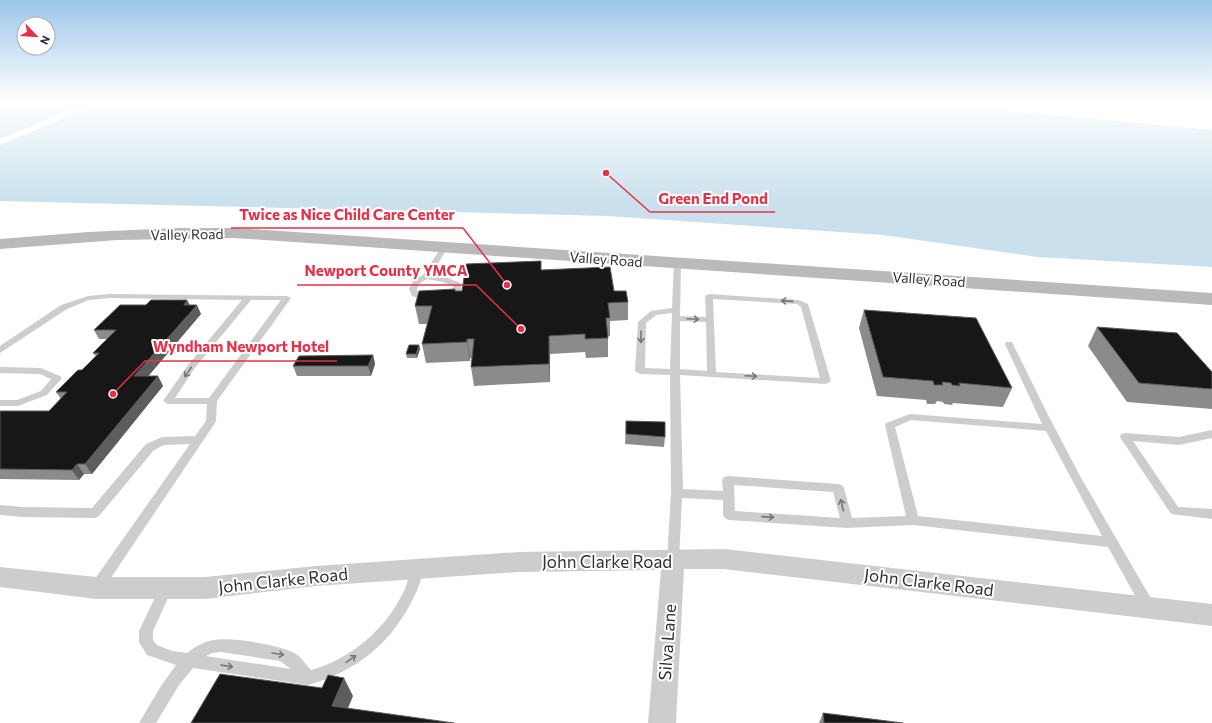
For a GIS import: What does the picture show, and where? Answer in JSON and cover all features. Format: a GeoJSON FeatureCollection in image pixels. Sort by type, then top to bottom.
{"type":"FeatureCollection","features":[{"type":"Feature","properties":{"kind":"main road","name":"Valley Road"},"geometry":{"type":"LineString","coordinates":[[0,244],[90,236],[212,233],[444,247],[1212,299]]}},
{"type":"Feature","properties":{"kind":"street","name":"John Clarke Road"},"geometry":{"type":"LineString","coordinates":[[0,577],[96,588],[205,588],[316,576],[519,562],[673,561],[724,559],[1212,615]]}},
{"type":"Feature","properties":{"kind":"street","name":"Silva Lane"},"geometry":{"type":"LineString","coordinates":[[662,723],[673,561]]}},
{"type":"Feature","properties":{"kind":"lane"},"geometry":{"type":"LineString","coordinates":[[435,300],[427,299],[415,294],[413,289],[417,282],[426,276],[444,247]]}},
{"type":"Feature","properties":{"kind":"lane"},"geometry":{"type":"LineString","coordinates":[[673,561],[677,493],[675,372],[678,264]]}},
{"type":"Feature","properties":{"kind":"lane"},"geometry":{"type":"LineString","coordinates":[[426,276],[445,280],[457,285],[457,294],[455,298],[445,301]]}},
{"type":"Feature","properties":{"kind":"lane"},"geometry":{"type":"LineString","coordinates":[[0,350],[64,307],[88,298],[110,296],[287,298],[212,401],[211,421],[96,588]]}},
{"type":"Feature","properties":{"kind":"lane"},"geometry":{"type":"LineString","coordinates":[[710,320],[654,312],[642,322],[640,370],[712,374],[826,380],[805,306],[799,302],[709,296],[710,320],[712,374]]}},
{"type":"Feature","properties":{"kind":"lane"},"geometry":{"type":"LineString","coordinates":[[212,401],[168,401],[191,367],[248,298]]}},
{"type":"Feature","properties":{"kind":"lane"},"geometry":{"type":"LineString","coordinates":[[1009,344],[1029,388],[1050,428],[1148,608]]}},
{"type":"Feature","properties":{"kind":"lane"},"geometry":{"type":"LineString","coordinates":[[0,370],[41,372],[57,378],[44,393],[18,403],[0,403]]}},
{"type":"Feature","properties":{"kind":"lane"},"geometry":{"type":"LineString","coordinates":[[913,520],[890,425],[910,417],[1050,428]]}},
{"type":"Feature","properties":{"kind":"lane"},"geometry":{"type":"LineString","coordinates":[[1212,434],[1179,440],[1125,437],[1175,511],[1212,514]]}},
{"type":"Feature","properties":{"kind":"lane"},"geometry":{"type":"LineString","coordinates":[[0,510],[23,512],[95,513],[150,447],[162,441],[198,440]]}},
{"type":"Feature","properties":{"kind":"lane"},"geometry":{"type":"LineString","coordinates":[[847,523],[838,488],[728,480],[729,515],[847,523],[913,520],[1111,542]]}},
{"type":"Feature","properties":{"kind":"lane"},"geometry":{"type":"LineString","coordinates":[[677,493],[729,496]]}},
{"type":"Feature","properties":{"kind":"lane"},"geometry":{"type":"LineString","coordinates":[[166,588],[146,631],[146,642],[152,650],[162,655],[188,660],[308,678],[323,675],[339,668],[366,649],[380,636],[401,609],[410,591],[416,569]]}},
{"type":"Feature","properties":{"kind":"lane"},"geometry":{"type":"LineString","coordinates":[[147,723],[188,660],[209,647],[222,645],[286,655],[297,662],[308,678]]}},
{"type":"Feature","properties":{"kind":"water"},"geometry":{"type":"Polygon","coordinates":[[[0,135],[10,135],[0,139],[0,135]]]}},
{"type":"Feature","properties":{"kind":"water"},"geometry":{"type":"Polygon","coordinates":[[[24,135],[1212,135],[1212,267],[1038,257],[883,235],[608,216],[0,201],[0,145],[24,135]]]}},
{"type":"Feature","properties":{"kind":"building"},"geometry":{"type":"Polygon","coordinates":[[[541,261],[541,270],[610,267],[614,291],[626,291],[628,302],[608,303],[610,318],[606,318],[608,338],[585,339],[585,334],[549,336],[549,364],[471,367],[474,339],[467,339],[467,342],[422,344],[432,306],[415,306],[419,291],[455,289],[455,291],[462,291],[466,264],[541,261]]]}},
{"type":"Feature","properties":{"kind":"building"},"geometry":{"type":"Polygon","coordinates":[[[151,300],[187,300],[184,305],[197,305],[134,376],[158,376],[85,464],[77,464],[72,470],[0,469],[0,411],[49,411],[67,392],[56,392],[78,370],[82,370],[99,353],[93,353],[116,330],[94,330],[120,305],[146,305],[151,300]]]}},
{"type":"Feature","properties":{"kind":"building"},"geometry":{"type":"Polygon","coordinates":[[[864,310],[976,318],[1012,388],[959,383],[960,386],[942,382],[943,385],[934,385],[933,381],[883,377],[864,310]]]}},
{"type":"Feature","properties":{"kind":"building"},"geometry":{"type":"Polygon","coordinates":[[[1097,327],[1177,333],[1212,372],[1212,389],[1139,383],[1097,327]]]}},
{"type":"Feature","properties":{"kind":"building"},"geometry":{"type":"Polygon","coordinates":[[[409,345],[419,345],[416,354],[406,354],[409,345]]]}},
{"type":"Feature","properties":{"kind":"building"},"geometry":{"type":"Polygon","coordinates":[[[373,355],[368,366],[293,366],[299,356],[373,355]]]}},
{"type":"Feature","properties":{"kind":"building"},"geometry":{"type":"Polygon","coordinates":[[[626,421],[665,422],[665,437],[626,434],[626,421]]]}},
{"type":"Feature","properties":{"kind":"building"},"geometry":{"type":"Polygon","coordinates":[[[220,674],[322,688],[328,675],[344,678],[332,706],[454,723],[191,723],[220,674]]]}},
{"type":"Feature","properties":{"kind":"building"},"geometry":{"type":"Polygon","coordinates":[[[823,713],[903,723],[824,723],[823,713]]]}},
{"type":"Feature","properties":{"kind":"place","name":"Green End Pond"},"geometry":{"type":"Point","coordinates":[606,173]}},
{"type":"Feature","properties":{"kind":"place","name":"Twice as Nice Child Care Center"},"geometry":{"type":"Point","coordinates":[507,285]}},
{"type":"Feature","properties":{"kind":"place","name":"Newport County YMCA"},"geometry":{"type":"Point","coordinates":[521,329]}},
{"type":"Feature","properties":{"kind":"place","name":"Wyndham Newport Hotel"},"geometry":{"type":"Point","coordinates":[113,394]}}]}
